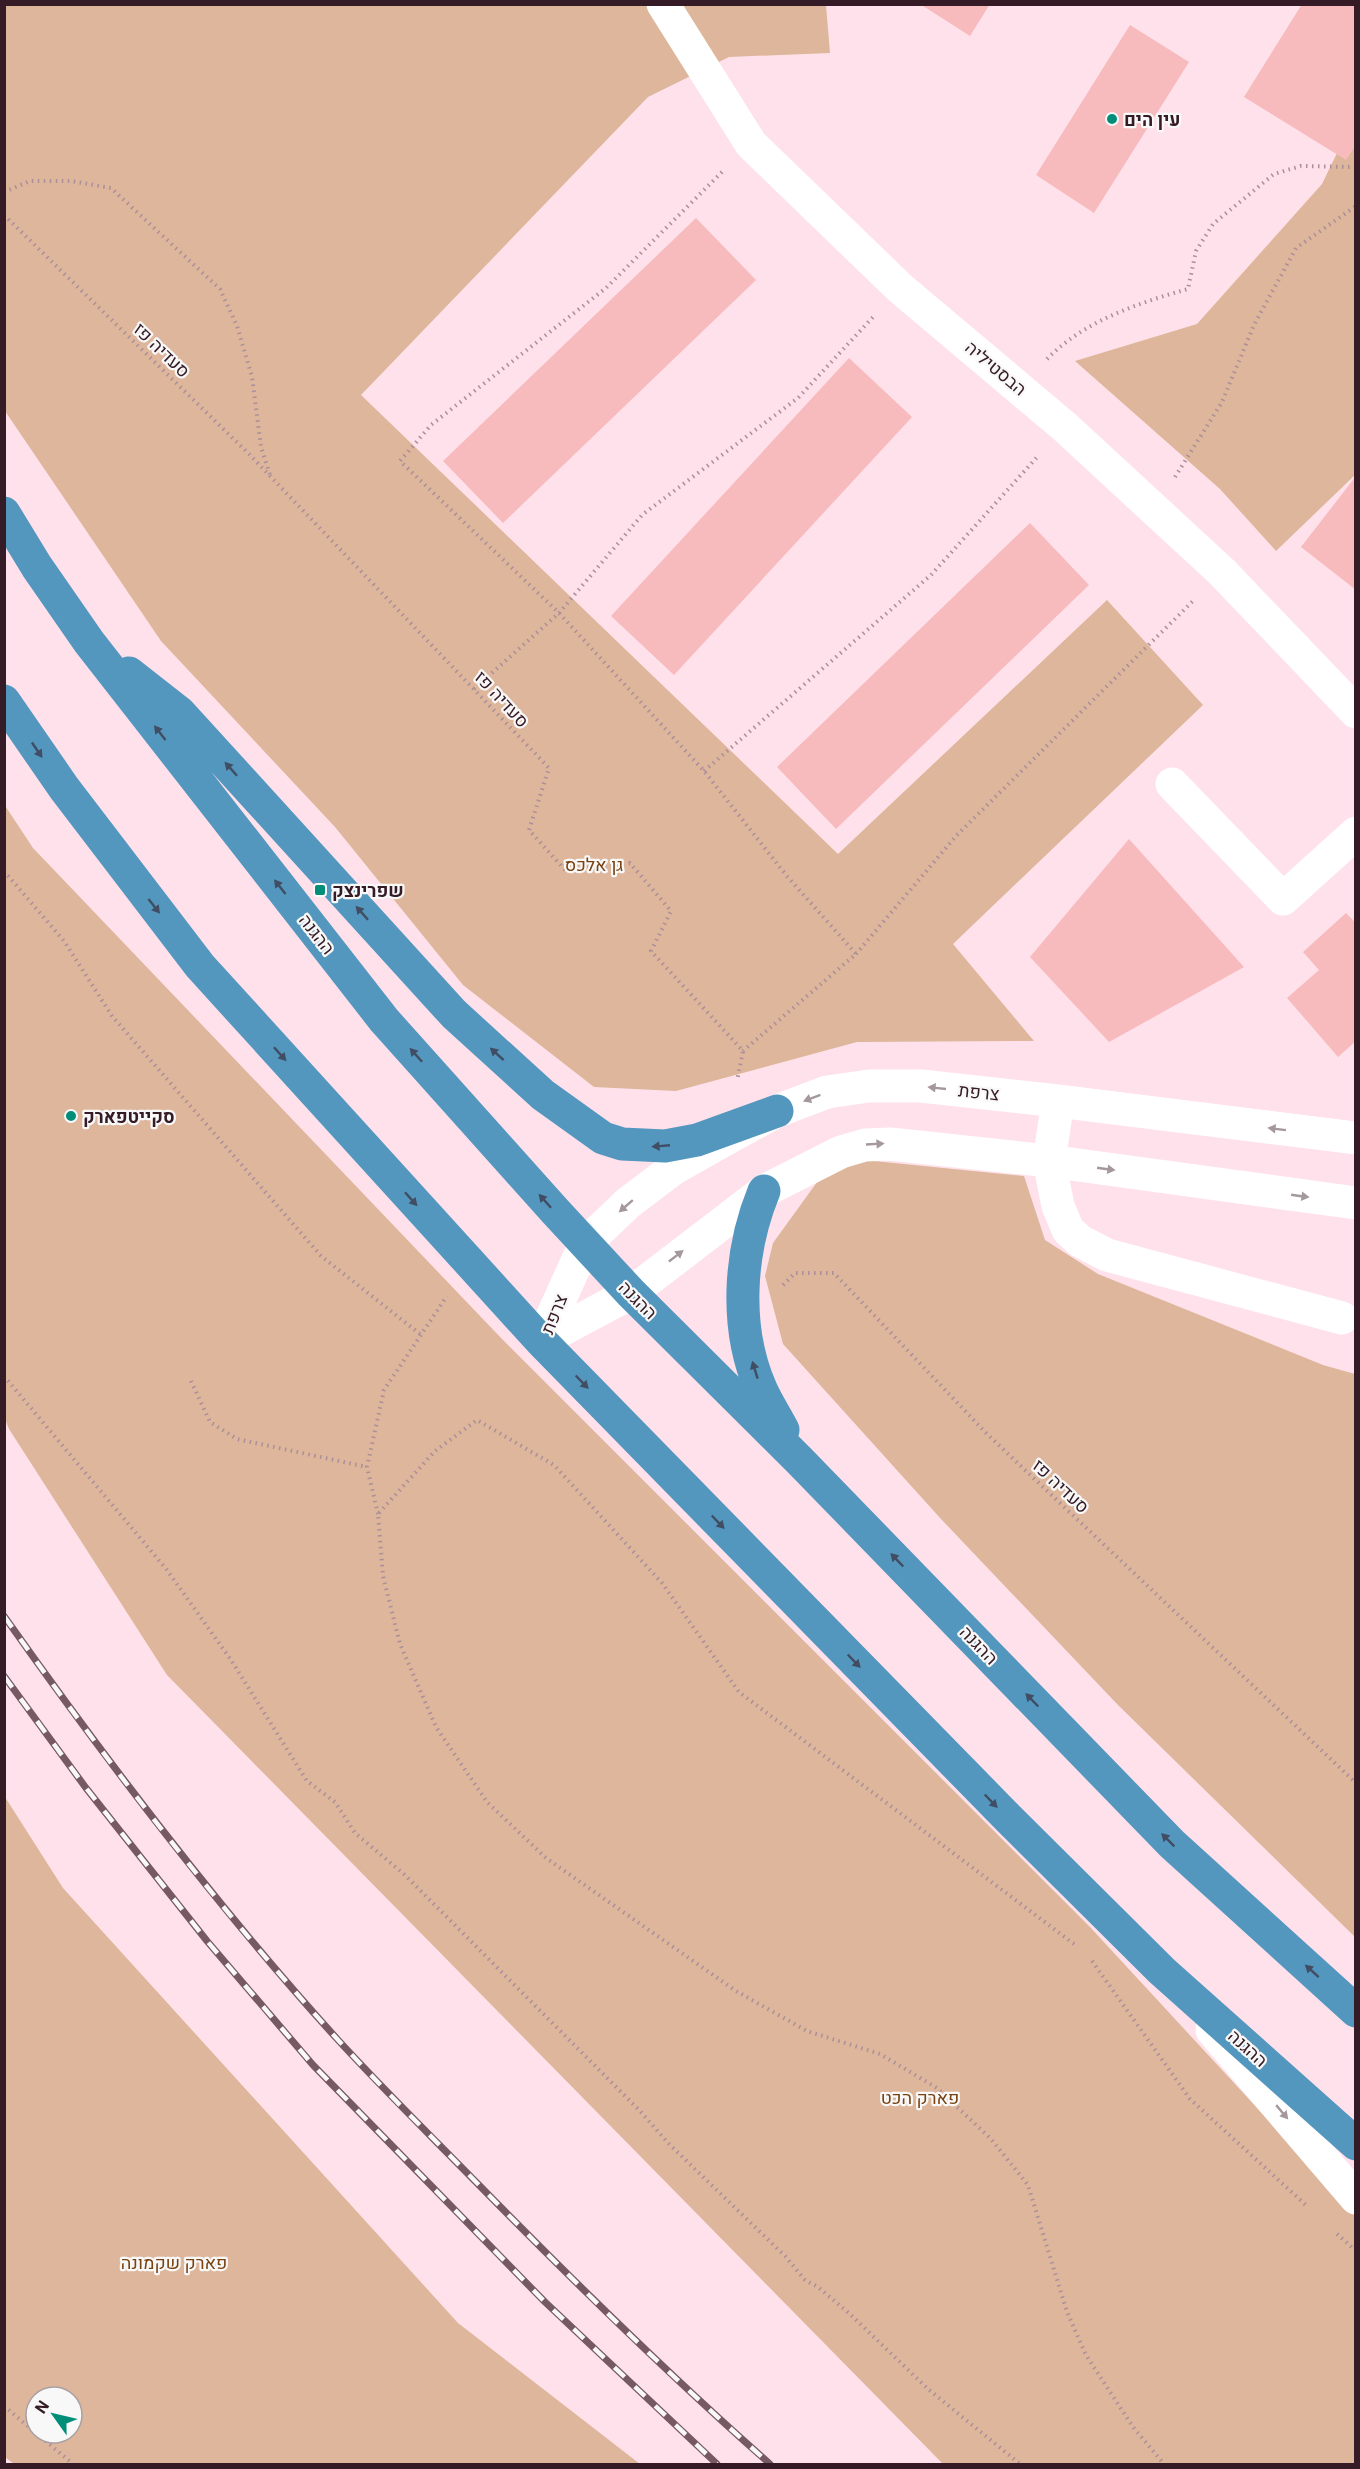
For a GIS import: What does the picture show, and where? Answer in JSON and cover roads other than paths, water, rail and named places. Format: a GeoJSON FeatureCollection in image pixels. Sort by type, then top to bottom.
{"type":"FeatureCollection","features":[{"type":"Feature","properties":{"kind":"highway","name":"ההגנה"},"geometry":{"type":"LineString","coordinates":[[4,513],[37,567],[89,642],[384,1020],[585,1244],[631,1293],[800,1460],[1172,1844],[1356,2011]]}},
{"type":"Feature","properties":{"kind":"highway"},"geometry":{"type":"LineString","coordinates":[[89,642],[180,713],[454,1014],[543,1095],[603,1138],[621,1144],[664,1146],[697,1140],[777,1111]]}},
{"type":"Feature","properties":{"kind":"highway","name":"ההגנה"},"geometry":{"type":"LineString","coordinates":[[4,701],[64,788],[200,966],[541,1341],[1008,1818],[1162,1971],[1356,2144]]}},
{"type":"Feature","properties":{"kind":"highway"},"geometry":{"type":"LineString","coordinates":[[764,1191],[752,1227],[743,1308],[750,1355],[761,1388],[800,1460]]}},
{"type":"Feature","properties":{"kind":"street","name":"הבסטיליה"},"geometry":{"type":"LineString","coordinates":[[663,4],[751,144],[900,288],[1019,387],[1154,508],[1222,572],[1356,712]]}},
{"type":"Feature","properties":{"kind":"street"},"geometry":{"type":"LineString","coordinates":[[1172,784],[1283,899],[1356,833]]}},
{"type":"Feature","properties":{"kind":"street","name":"צרפת"},"geometry":{"type":"LineString","coordinates":[[541,1341],[585,1244],[628,1203],[673,1169],[777,1111],[827,1092],[869,1086],[921,1086],[1356,1138]]}},
{"type":"Feature","properties":{"kind":"street"},"geometry":{"type":"LineString","coordinates":[[1058,1101],[1048,1161],[1058,1206],[1068,1230],[1094,1250],[1342,1318]]}},
{"type":"Feature","properties":{"kind":"street","name":"צרפת"},"geometry":{"type":"LineString","coordinates":[[541,1341],[631,1293],[764,1191],[841,1152],[865,1145],[890,1144],[1048,1161],[1356,1203]]}},
{"type":"Feature","properties":{"kind":"street"},"geometry":{"type":"LineString","coordinates":[[1162,1971],[1356,2198]]}},
{"type":"Feature","properties":{"kind":"railway"},"geometry":{"type":"LineString","coordinates":[[4,1616],[83,1726],[165,1834],[250,1939],[339,2041],[584,2290],[694,2396],[770,2464]]}},
{"type":"Feature","properties":{"kind":"railway"},"geometry":{"type":"LineString","coordinates":[[4,1676],[86,1788],[207,1941],[313,2065],[545,2302],[717,2464]]}},
{"type":"Feature","properties":{"kind":"place","name":"עין הים"},"geometry":{"type":"Point","coordinates":[1112,119]}},
{"type":"Feature","properties":{"kind":"place","name":"שפרינצק"},"geometry":{"type":"Point","coordinates":[320,890]}},
{"type":"Feature","properties":{"kind":"place","name":"סקייטפארק"},"geometry":{"type":"Point","coordinates":[71,1116]}},
{"type":"Feature","properties":{"kind":"park label","name":"גן אלכס"},"geometry":{"type":"Point","coordinates":[594,864]}},
{"type":"Feature","properties":{"kind":"park label","name":"פארק הכט"},"geometry":{"type":"Point","coordinates":[920,2097]}},
{"type":"Feature","properties":{"kind":"park label","name":"פארק שקמונה"},"geometry":{"type":"Point","coordinates":[174,2262]}}]}
